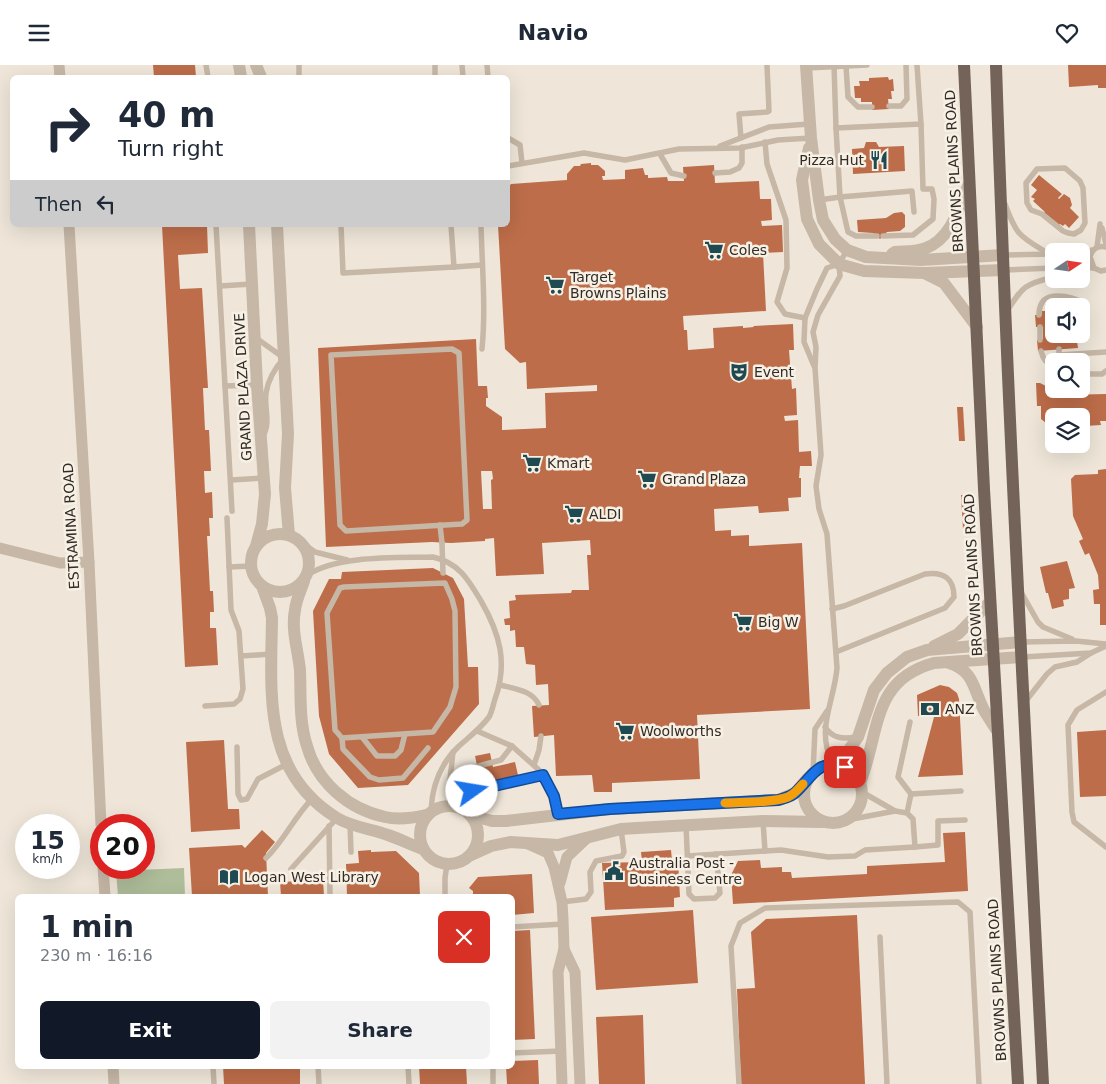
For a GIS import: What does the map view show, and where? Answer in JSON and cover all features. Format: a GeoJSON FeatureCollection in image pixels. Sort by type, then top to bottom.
{"type":"FeatureCollection","features":[{"type":"Feature","properties":{"kind":"main road","name":"BROWNS PLAINS ROAD"},"geometry":{"type":"LineString","coordinates":[[964,65],[968,186],[977,327],[990,602],[1018,1084]]}},
{"type":"Feature","properties":{"kind":"main road"},"geometry":{"type":"LineString","coordinates":[[996,65],[1020,642],[1043,1084]]}},
{"type":"Feature","properties":{"kind":"street"},"geometry":{"type":"LineString","coordinates":[[806,67],[811,138],[822,220],[835,239],[847,250],[866,257],[921,259],[1003,255]]}},
{"type":"Feature","properties":{"kind":"street"},"geometry":{"type":"LineString","coordinates":[[811,138],[802,180],[807,219],[818,244],[839,263],[864,271],[925,273],[1004,270]]}},
{"type":"Feature","properties":{"kind":"street"},"geometry":{"type":"LineString","coordinates":[[886,258],[895,252],[926,248],[942,239],[950,229],[968,186]]}},
{"type":"Feature","properties":{"kind":"street","name":"ESTRAMINA ROAD"},"geometry":{"type":"LineString","coordinates":[[68,227],[89,562],[100,814]]}},
{"type":"Feature","properties":{"kind":"street","name":"GRAND PLAZA DRIVE"},"geometry":{"type":"LineString","coordinates":[[249,227],[260,440],[265,494],[262,525],[256,546]]}},
{"type":"Feature","properties":{"kind":"street"},"geometry":{"type":"LineString","coordinates":[[277,227],[288,434],[285,488],[289,535]]}},
{"type":"Feature","properties":{"kind":"street"},"geometry":{"type":"LineString","coordinates":[[925,273],[944,283],[977,327]]}},
{"type":"Feature","properties":{"kind":"street"},"geometry":{"type":"LineString","coordinates":[[423,849],[388,835],[350,824],[333,822],[312,799],[286,764],[276,734],[273,709],[272,618],[262,586],[253,574],[251,566],[253,552],[263,539],[280,533],[289,535],[301,542],[306,549],[309,567],[295,608],[294,639],[300,670],[302,726],[307,747],[316,769],[330,788],[345,800],[364,810],[384,817],[397,818],[429,813],[439,807],[448,805],[457,806],[470,815],[484,820],[498,822],[610,809],[778,800],[795,793],[810,776],[826,765],[836,765],[852,771],[861,787]]}},
{"type":"Feature","properties":{"kind":"street"},"geometry":{"type":"LineString","coordinates":[[0,548],[60,563],[89,562]]}},
{"type":"Feature","properties":{"kind":"street"},"geometry":{"type":"LineString","coordinates":[[262,586],[270,591],[279,593],[297,587],[305,578]]}},
{"type":"Feature","properties":{"kind":"street"},"geometry":{"type":"LineString","coordinates":[[836,765],[858,737],[874,690],[880,681],[907,657],[927,650],[958,634],[990,602]]}},
{"type":"Feature","properties":{"kind":"street"},"geometry":{"type":"LineString","coordinates":[[927,650],[1020,642]]}},
{"type":"Feature","properties":{"kind":"street"},"geometry":{"type":"LineString","coordinates":[[429,813],[422,823],[419,832],[420,841],[429,857],[447,865],[456,864],[491,846],[510,842],[558,845],[621,829],[763,821],[823,821],[839,823],[847,820],[859,808],[861,787],[882,706],[896,683],[908,673],[922,666],[946,662],[1022,657]]}},
{"type":"Feature","properties":{"kind":"street"},"geometry":{"type":"LineString","coordinates":[[946,662],[960,667],[966,673],[984,711],[998,732]]}},
{"type":"Feature","properties":{"kind":"street"},"geometry":{"type":"LineString","coordinates":[[810,776],[804,795],[805,803],[815,817],[823,821]]}},
{"type":"Feature","properties":{"kind":"street"},"geometry":{"type":"LineString","coordinates":[[470,815],[478,831],[475,847],[471,855]]}},
{"type":"Feature","properties":{"kind":"street"},"geometry":{"type":"LineString","coordinates":[[560,890],[567,857],[586,839]]}},
{"type":"Feature","properties":{"kind":"street"},"geometry":{"type":"LineString","coordinates":[[524,843],[548,853],[554,867],[562,902],[564,949],[558,972],[562,1084]]}},
{"type":"Feature","properties":{"kind":"street"},"geometry":{"type":"LineString","coordinates":[[104,879],[105,894]]}},
{"type":"Feature","properties":{"kind":"street"},"geometry":{"type":"LineString","coordinates":[[564,949],[575,972],[580,1084]]}},
{"type":"Feature","properties":{"kind":"street"},"geometry":{"type":"LineString","coordinates":[[113,1069],[114,1084]]}},
{"type":"Feature","properties":{"kind":"lane"},"geometry":{"type":"LineString","coordinates":[[741,138],[739,114],[769,111],[767,65]]}},
{"type":"Feature","properties":{"kind":"lane"},"geometry":{"type":"LineString","coordinates":[[806,67],[867,65]]}},
{"type":"Feature","properties":{"kind":"lane"},"geometry":{"type":"LineString","coordinates":[[889,106],[901,105],[907,99],[906,65]]}},
{"type":"Feature","properties":{"kind":"lane"},"geometry":{"type":"LineString","coordinates":[[834,66],[840,197],[848,232],[856,236],[880,236],[913,235],[933,219],[934,199],[932,189],[923,189],[918,65]]}},
{"type":"Feature","properties":{"kind":"lane"},"geometry":{"type":"LineString","coordinates":[[846,66],[848,97],[858,107],[872,107]]}},
{"type":"Feature","properties":{"kind":"lane"},"geometry":{"type":"LineString","coordinates":[[716,148],[769,127],[810,124]]}},
{"type":"Feature","properties":{"kind":"lane"},"geometry":{"type":"LineString","coordinates":[[836,128],[921,124]]}},
{"type":"Feature","properties":{"kind":"lane"},"geometry":{"type":"LineString","coordinates":[[510,166],[584,153],[624,160],[679,149],[742,147],[765,142],[811,138]]}},
{"type":"Feature","properties":{"kind":"lane"},"geometry":{"type":"LineString","coordinates":[[510,139],[520,145],[522,163]]}},
{"type":"Feature","properties":{"kind":"lane"},"geometry":{"type":"LineString","coordinates":[[765,142],[767,164],[786,220],[787,268],[777,302],[785,314],[806,319]]}},
{"type":"Feature","properties":{"kind":"lane"},"geometry":{"type":"LineString","coordinates":[[715,173],[730,172],[740,168],[742,163],[742,147]]}},
{"type":"Feature","properties":{"kind":"lane"},"geometry":{"type":"LineString","coordinates":[[660,154],[671,173],[684,176]]}},
{"type":"Feature","properties":{"kind":"lane"},"geometry":{"type":"LineString","coordinates":[[1065,168],[1080,181],[1083,188],[1084,223],[1081,230],[1074,234],[1063,231],[1042,214],[1031,210],[1027,203],[1026,183],[1037,169],[1065,168]]}},
{"type":"Feature","properties":{"kind":"lane"},"geometry":{"type":"LineString","coordinates":[[1000,190],[1012,224],[1017,232],[1045,250]]}},
{"type":"Feature","properties":{"kind":"lane"},"geometry":{"type":"LineString","coordinates":[[819,200],[912,191],[914,212]]}},
{"type":"Feature","properties":{"kind":"lane"},"geometry":{"type":"LineString","coordinates":[[1090,250],[1095,249],[1106,245],[1100,224],[1095,249],[1090,261],[1094,268]]}},
{"type":"Feature","properties":{"kind":"lane"},"geometry":{"type":"LineString","coordinates":[[216,227],[232,511]]}},
{"type":"Feature","properties":{"kind":"lane"},"geometry":{"type":"LineString","coordinates":[[341,227],[343,273],[482,265]]}},
{"type":"Feature","properties":{"kind":"lane"},"geometry":{"type":"LineString","coordinates":[[451,227],[454,267]]}},
{"type":"Feature","properties":{"kind":"lane"},"geometry":{"type":"LineString","coordinates":[[481,227],[484,326],[482,349]]}},
{"type":"Feature","properties":{"kind":"lane"},"geometry":{"type":"LineString","coordinates":[[815,368],[804,342],[806,319],[827,269],[839,263],[847,250]]}},
{"type":"Feature","properties":{"kind":"lane"},"geometry":{"type":"LineString","coordinates":[[1003,255],[1045,254]]}},
{"type":"Feature","properties":{"kind":"lane"},"geometry":{"type":"LineString","coordinates":[[836,765],[826,752],[824,735],[836,687],[836,652],[827,533],[819,509],[816,486],[821,455],[815,368],[816,347],[813,332],[818,315],[840,276],[839,263]]}},
{"type":"Feature","properties":{"kind":"lane"},"geometry":{"type":"LineString","coordinates":[[1004,270],[1045,268]]}},
{"type":"Feature","properties":{"kind":"lane"},"geometry":{"type":"LineString","coordinates":[[1090,268],[1101,271],[1106,270]]}},
{"type":"Feature","properties":{"kind":"lane"},"geometry":{"type":"LineString","coordinates":[[1006,313],[1022,289],[1045,279]]}},
{"type":"Feature","properties":{"kind":"lane"},"geometry":{"type":"LineString","coordinates":[[220,286],[252,285]]}},
{"type":"Feature","properties":{"kind":"lane"},"geometry":{"type":"LineString","coordinates":[[1050,298],[1073,298]]}},
{"type":"Feature","properties":{"kind":"lane"},"geometry":{"type":"LineString","coordinates":[[1039,315],[1039,309],[1045,300]]}},
{"type":"Feature","properties":{"kind":"lane"},"geometry":{"type":"LineString","coordinates":[[1040,327],[1040,340]]}},
{"type":"Feature","properties":{"kind":"lane"},"geometry":{"type":"LineString","coordinates":[[254,337],[284,358],[274,368],[266,393],[267,429],[260,440]]}},
{"type":"Feature","properties":{"kind":"lane"},"geometry":{"type":"LineString","coordinates":[[452,349],[458,353],[467,520],[462,524],[440,525],[346,531],[340,525],[331,355],[452,349]]}},
{"type":"Feature","properties":{"kind":"lane"},"geometry":{"type":"LineString","coordinates":[[1059,349],[1059,355],[1106,352]]}},
{"type":"Feature","properties":{"kind":"lane"},"geometry":{"type":"LineString","coordinates":[[1041,351],[1045,360]]}},
{"type":"Feature","properties":{"kind":"lane"},"geometry":{"type":"LineString","coordinates":[[1090,374],[1106,371]]}},
{"type":"Feature","properties":{"kind":"lane"},"geometry":{"type":"LineString","coordinates":[[225,386],[257,385]]}},
{"type":"Feature","properties":{"kind":"lane"},"geometry":{"type":"LineString","coordinates":[[230,480],[263,478]]}},
{"type":"Feature","properties":{"kind":"lane"},"geometry":{"type":"LineString","coordinates":[[205,706],[234,704],[240,699],[243,689],[239,631],[231,609],[227,518]]}},
{"type":"Feature","properties":{"kind":"lane"},"geometry":{"type":"LineString","coordinates":[[342,738],[433,732],[450,707],[456,687],[455,611],[452,599],[444,583],[440,525]]}},
{"type":"Feature","properties":{"kind":"lane"},"geometry":{"type":"LineString","coordinates":[[301,542],[316,552],[349,561]]}},
{"type":"Feature","properties":{"kind":"lane"},"geometry":{"type":"LineString","coordinates":[[305,578],[315,570],[349,561],[433,557],[446,560],[453,564],[470,583],[497,634],[502,659],[500,685],[490,716],[445,761],[440,771],[429,813]]}},
{"type":"Feature","properties":{"kind":"lane"},"geometry":{"type":"LineString","coordinates":[[228,567],[251,566]]}},
{"type":"Feature","properties":{"kind":"lane"},"geometry":{"type":"LineString","coordinates":[[832,609],[934,572],[950,580],[954,589],[954,597],[945,608],[836,652]]}},
{"type":"Feature","properties":{"kind":"lane"},"geometry":{"type":"LineString","coordinates":[[428,748],[403,778],[379,781],[370,777],[344,749],[342,738],[335,730],[327,613],[340,588],[444,583]]}},
{"type":"Feature","properties":{"kind":"lane"},"geometry":{"type":"LineString","coordinates":[[1018,588],[1038,622],[1043,627],[1076,641]]}},
{"type":"Feature","properties":{"kind":"lane"},"geometry":{"type":"LineString","coordinates":[[1020,642],[1076,641],[1106,645]]}},
{"type":"Feature","properties":{"kind":"lane"},"geometry":{"type":"LineString","coordinates":[[1024,703],[1047,674],[1056,667],[1077,661],[1106,645]]}},
{"type":"Feature","properties":{"kind":"lane"},"geometry":{"type":"LineString","coordinates":[[1022,657],[1091,653]]}},
{"type":"Feature","properties":{"kind":"lane"},"geometry":{"type":"LineString","coordinates":[[241,656],[271,654]]}},
{"type":"Feature","properties":{"kind":"lane"},"geometry":{"type":"LineString","coordinates":[[500,685],[528,692],[536,699],[539,705]]}},
{"type":"Feature","properties":{"kind":"lane"},"geometry":{"type":"LineString","coordinates":[[1106,692],[1077,710],[1068,725],[1074,823],[1106,847]]}},
{"type":"Feature","properties":{"kind":"lane"},"geometry":{"type":"LineString","coordinates":[[810,776],[815,729],[829,709]]}},
{"type":"Feature","properties":{"kind":"lane"},"geometry":{"type":"LineString","coordinates":[[910,722],[898,777],[912,794]]}},
{"type":"Feature","properties":{"kind":"lane"},"geometry":{"type":"LineString","coordinates":[[825,727],[830,734],[840,738],[858,737]]}},
{"type":"Feature","properties":{"kind":"lane"},"geometry":{"type":"LineString","coordinates":[[477,731],[512,746],[534,765],[543,775],[554,796],[558,814]]}},
{"type":"Feature","properties":{"kind":"lane"},"geometry":{"type":"LineString","coordinates":[[362,737],[377,756],[395,756],[401,750],[405,734]]}},
{"type":"Feature","properties":{"kind":"lane"},"geometry":{"type":"LineString","coordinates":[[534,765],[540,750],[541,736]]}},
{"type":"Feature","properties":{"kind":"lane"},"geometry":{"type":"LineString","coordinates":[[512,746],[501,760],[467,769],[472,791],[543,775]]}},
{"type":"Feature","properties":{"kind":"lane"},"geometry":{"type":"LineString","coordinates":[[237,747],[238,795],[241,800],[247,799],[258,779],[286,764]]}},
{"type":"Feature","properties":{"kind":"lane"},"geometry":{"type":"LineString","coordinates":[[453,752],[450,780],[457,806]]}},
{"type":"Feature","properties":{"kind":"lane"},"geometry":{"type":"LineString","coordinates":[[861,787],[895,811]]}},
{"type":"Feature","properties":{"kind":"lane"},"geometry":{"type":"LineString","coordinates":[[912,794],[961,791]]}},
{"type":"Feature","properties":{"kind":"lane"},"geometry":{"type":"LineString","coordinates":[[907,813],[912,794]]}},
{"type":"Feature","properties":{"kind":"lane"},"geometry":{"type":"LineString","coordinates":[[266,858],[312,799]]}},
{"type":"Feature","properties":{"kind":"lane"},"geometry":{"type":"LineString","coordinates":[[847,820],[895,811],[907,813],[913,819],[915,847]]}},
{"type":"Feature","properties":{"kind":"lane"},"geometry":{"type":"LineString","coordinates":[[688,856],[781,849],[828,857],[855,856],[865,850],[938,845],[938,821],[964,820]]}},
{"type":"Feature","properties":{"kind":"lane"},"geometry":{"type":"LineString","coordinates":[[763,821],[765,851]]}},
{"type":"Feature","properties":{"kind":"lane"},"geometry":{"type":"LineString","coordinates":[[291,869],[333,822]]}},
{"type":"Feature","properties":{"kind":"lane"},"geometry":{"type":"LineString","coordinates":[[330,894],[333,822]]}},
{"type":"Feature","properties":{"kind":"lane"},"geometry":{"type":"LineString","coordinates":[[350,824],[351,852]]}},
{"type":"Feature","properties":{"kind":"lane"},"geometry":{"type":"LineString","coordinates":[[686,825],[689,894],[694,899],[715,898],[720,893],[716,854]]}},
{"type":"Feature","properties":{"kind":"lane"},"geometry":{"type":"LineString","coordinates":[[562,902],[586,899],[591,892],[590,872],[596,861],[622,856],[624,852],[621,829]]}},
{"type":"Feature","properties":{"kind":"lane"},"geometry":{"type":"LineString","coordinates":[[445,894],[447,865]]}},
{"type":"Feature","properties":{"kind":"lane"},"geometry":{"type":"LineString","coordinates":[[739,1084],[731,946],[740,923],[765,909],[958,901],[970,913],[979,1084]]}},
{"type":"Feature","properties":{"kind":"lane"},"geometry":{"type":"LineString","coordinates":[[515,927],[563,924]]}},
{"type":"Feature","properties":{"kind":"lane"},"geometry":{"type":"LineString","coordinates":[[880,937],[887,1084]]}},
{"type":"Feature","properties":{"kind":"lane"},"geometry":{"type":"LineString","coordinates":[[515,1053],[561,1051]]}},
{"type":"Feature","properties":{"kind":"lane"},"geometry":{"type":"LineString","coordinates":[[213,1069],[214,1084]]}},
{"type":"Feature","properties":{"kind":"lane"},"geometry":{"type":"LineString","coordinates":[[318,1069],[318,1084]]}},
{"type":"Feature","properties":{"kind":"lane"},"geometry":{"type":"LineString","coordinates":[[408,1069],[409,1084]]}},
{"type":"Feature","properties":{"kind":"lane"},"geometry":{"type":"LineString","coordinates":[[492,1069],[494,1084]]}},
{"type":"Feature","properties":{"kind":"green space"},"geometry":{"type":"Polygon","coordinates":[[[184,868],[185,894],[118,894],[117,879],[155,879],[155,869],[184,868]]]}},
{"type":"Feature","properties":{"kind":"building"},"geometry":{"type":"Polygon","coordinates":[[[153,65],[195,65],[196,75],[154,75],[153,65]]]}},
{"type":"Feature","properties":{"kind":"building"},"geometry":{"type":"Polygon","coordinates":[[[1068,65],[1106,65],[1106,88],[1098,88],[1098,85],[1069,87],[1068,65]]]}},
{"type":"Feature","properties":{"kind":"building"},"geometry":{"type":"Polygon","coordinates":[[[888,77],[889,80],[893,79],[894,91],[891,91],[892,99],[888,99],[889,109],[872,110],[872,102],[861,102],[861,98],[855,98],[854,86],[860,86],[859,81],[869,81],[869,78],[888,77]]]}},
{"type":"Feature","properties":{"kind":"building","name":"Pizza Hut"},"geometry":{"type":"Polygon","coordinates":[[[866,142],[876,142],[879,147],[904,146],[905,171],[853,174],[852,149],[864,148],[866,142]]]}},
{"type":"Feature","properties":{"kind":"building","name":"Grand Plaza"},"geometry":{"type":"Polygon","coordinates":[[[591,163],[591,165],[598,165],[605,171],[605,176],[602,176],[603,180],[625,179],[625,170],[643,168],[648,178],[667,177],[668,181],[684,181],[683,167],[714,165],[715,183],[759,181],[760,199],[771,199],[772,220],[761,221],[762,226],[782,225],[783,252],[763,253],[766,311],[683,316],[684,330],[687,330],[688,350],[714,348],[713,328],[793,324],[794,350],[789,350],[792,389],[796,388],[797,415],[784,416],[785,421],[798,420],[799,452],[811,451],[812,466],[800,466],[801,497],[788,498],[789,511],[759,513],[758,506],[714,509],[715,531],[731,530],[731,536],[749,535],[749,546],[802,543],[810,709],[697,715],[700,779],[612,783],[612,792],[594,792],[592,775],[556,776],[554,735],[534,737],[532,706],[549,705],[548,684],[536,685],[535,665],[526,664],[524,647],[516,647],[515,630],[510,631],[510,625],[505,625],[504,619],[510,618],[509,601],[516,600],[515,595],[571,593],[572,590],[589,590],[587,555],[591,555],[590,540],[542,543],[544,574],[496,576],[494,538],[485,539],[485,541],[451,543],[432,542],[326,547],[318,348],[476,339],[478,386],[487,386],[488,398],[486,398],[486,406],[502,417],[502,430],[546,428],[545,393],[597,391],[597,385],[527,389],[526,362],[520,363],[505,349],[498,227],[510,227],[510,185],[567,180],[567,174],[574,166],[580,166],[581,164],[591,163]],[[481,471],[483,509],[492,509],[491,480],[493,479],[492,471],[481,471]]]}},
{"type":"Feature","properties":{"kind":"building"},"geometry":{"type":"Polygon","coordinates":[[[1039,175],[1062,194],[1059,199],[1064,194],[1070,198],[1072,205],[1070,208],[1079,217],[1069,228],[1065,224],[1058,226],[1043,214],[1045,212],[1033,201],[1035,199],[1031,197],[1037,190],[1031,185],[1039,175]]]}},
{"type":"Feature","properties":{"kind":"building"},"geometry":{"type":"Polygon","coordinates":[[[902,212],[905,215],[905,227],[900,231],[887,232],[880,239],[873,233],[858,232],[857,220],[886,218],[894,213],[902,212]]]}},
{"type":"Feature","properties":{"kind":"building"},"geometry":{"type":"Polygon","coordinates":[[[162,227],[207,227],[208,253],[178,255],[180,289],[202,288],[208,388],[203,388],[205,430],[209,430],[211,471],[204,471],[205,493],[212,492],[213,518],[209,518],[210,536],[207,536],[210,591],[213,591],[214,612],[210,612],[210,628],[216,628],[218,665],[185,667],[162,227]]]}},
{"type":"Feature","properties":{"kind":"building"},"geometry":{"type":"Polygon","coordinates":[[[1042,311],[1045,311],[1045,343],[1077,343],[1078,348],[1038,351],[1037,340],[1043,339],[1043,327],[1036,327],[1035,315],[1042,315],[1042,311]]]}},
{"type":"Feature","properties":{"kind":"building"},"geometry":{"type":"Polygon","coordinates":[[[1036,383],[1045,386],[1045,398],[1090,398],[1090,394],[1106,394],[1106,421],[1100,421],[1101,425],[1090,426],[1090,408],[1045,408],[1045,422],[1041,419],[1041,406],[1037,406],[1036,383]]]}},
{"type":"Feature","properties":{"kind":"building"},"geometry":{"type":"Polygon","coordinates":[[[957,407],[963,407],[965,441],[959,441],[957,407]]]}},
{"type":"Feature","properties":{"kind":"building"},"geometry":{"type":"Polygon","coordinates":[[[1106,469],[1106,625],[1100,625],[1100,604],[1094,604],[1093,590],[1099,589],[1098,575],[1089,553],[1085,555],[1079,541],[1083,539],[1073,516],[1071,479],[1075,475],[1098,474],[1098,470],[1106,469]]]}},
{"type":"Feature","properties":{"kind":"building"},"geometry":{"type":"Polygon","coordinates":[[[961,495],[967,495],[969,529],[963,529],[961,495]]]}},
{"type":"Feature","properties":{"kind":"building"},"geometry":{"type":"Polygon","coordinates":[[[1067,561],[1075,588],[1069,589],[1069,599],[1063,600],[1064,606],[1052,609],[1040,567],[1067,561]]]}},
{"type":"Feature","properties":{"kind":"building"},"geometry":{"type":"Polygon","coordinates":[[[433,568],[453,578],[464,599],[468,667],[478,667],[479,704],[408,785],[358,788],[329,754],[319,716],[313,611],[329,579],[341,579],[342,572],[433,568]]]}},
{"type":"Feature","properties":{"kind":"building"},"geometry":{"type":"Polygon","coordinates":[[[940,685],[949,687],[957,693],[959,699],[963,775],[918,777],[934,717],[918,716],[917,695],[940,685]]]}},
{"type":"Feature","properties":{"kind":"building"},"geometry":{"type":"Polygon","coordinates":[[[1106,730],[1106,796],[1080,797],[1077,732],[1106,730]]]}},
{"type":"Feature","properties":{"kind":"building"},"geometry":{"type":"Polygon","coordinates":[[[224,740],[228,809],[239,809],[240,829],[191,832],[186,742],[224,740]]]}},
{"type":"Feature","properties":{"kind":"building"},"geometry":{"type":"Polygon","coordinates":[[[490,753],[493,767],[515,762],[518,775],[459,789],[456,775],[478,770],[475,756],[490,753]]]}},
{"type":"Feature","properties":{"kind":"building","name":"Logan West Library"},"geometry":{"type":"Polygon","coordinates":[[[262,830],[275,842],[266,853],[268,894],[192,894],[189,848],[242,845],[245,848],[262,830]]]}},
{"type":"Feature","properties":{"kind":"building"},"geometry":{"type":"Polygon","coordinates":[[[965,832],[968,891],[733,904],[731,875],[738,861],[760,860],[761,868],[782,867],[782,872],[791,872],[792,878],[867,874],[867,866],[945,862],[943,833],[965,832]]]}},
{"type":"Feature","properties":{"kind":"building"},"geometry":{"type":"Polygon","coordinates":[[[671,850],[672,860],[678,859],[680,897],[674,898],[674,907],[605,910],[602,863],[642,862],[641,852],[671,850]]]}},
{"type":"Feature","properties":{"kind":"building"},"geometry":{"type":"Polygon","coordinates":[[[358,851],[396,851],[419,873],[420,894],[347,894],[346,864],[359,863],[358,851]]]}},
{"type":"Feature","properties":{"kind":"building"},"geometry":{"type":"Polygon","coordinates":[[[532,874],[534,913],[515,915],[515,894],[473,894],[473,891],[469,888],[478,877],[532,874]]]}},
{"type":"Feature","properties":{"kind":"building"},"geometry":{"type":"Polygon","coordinates":[[[323,880],[324,894],[281,894],[280,882],[323,880]]]}},
{"type":"Feature","properties":{"kind":"building"},"geometry":{"type":"Polygon","coordinates":[[[693,910],[698,983],[596,990],[591,917],[693,910]]]}},
{"type":"Feature","properties":{"kind":"building"},"geometry":{"type":"Polygon","coordinates":[[[857,915],[865,1084],[741,1084],[737,989],[755,988],[751,932],[766,919],[857,915]]]}},
{"type":"Feature","properties":{"kind":"building"},"geometry":{"type":"Polygon","coordinates":[[[530,930],[535,1039],[515,1040],[515,931],[530,930]]]}},
{"type":"Feature","properties":{"kind":"building"},"geometry":{"type":"Polygon","coordinates":[[[643,1015],[645,1084],[599,1084],[596,1017],[643,1015]]]}},
{"type":"Feature","properties":{"kind":"building"},"geometry":{"type":"Polygon","coordinates":[[[538,1060],[539,1084],[507,1084],[506,1069],[515,1069],[515,1061],[538,1060]]]}},
{"type":"Feature","properties":{"kind":"building"},"geometry":{"type":"Polygon","coordinates":[[[223,1069],[300,1069],[300,1084],[224,1084],[223,1069]]]}},
{"type":"Feature","properties":{"kind":"building"},"geometry":{"type":"Polygon","coordinates":[[[419,1069],[466,1069],[467,1084],[420,1084],[419,1069]]]}},
{"type":"Feature","properties":{"kind":"slow traffic"},"geometry":{"type":"LineString","coordinates":[[725,803],[778,800],[795,793],[803,784]]}},
{"type":"Feature","properties":{"kind":"place","name":"Pizza Hut"},"geometry":{"type":"Point","coordinates":[879,160]}},
{"type":"Feature","properties":{"kind":"place","name":"Coles"},"geometry":{"type":"Point","coordinates":[714,250]}},
{"type":"Feature","properties":{"kind":"place","name":"Target Browns Plains"},"geometry":{"type":"Point","coordinates":[555,285]}},
{"type":"Feature","properties":{"kind":"place","name":"Event"},"geometry":{"type":"Point","coordinates":[739,372]}},
{"type":"Feature","properties":{"kind":"place","name":"Kmart"},"geometry":{"type":"Point","coordinates":[532,463]}},
{"type":"Feature","properties":{"kind":"place","name":"Grand Plaza"},"geometry":{"type":"Point","coordinates":[647,479]}},
{"type":"Feature","properties":{"kind":"place","name":"ALDI"},"geometry":{"type":"Point","coordinates":[574,514]}},
{"type":"Feature","properties":{"kind":"place","name":"Big W"},"geometry":{"type":"Point","coordinates":[743,622]}},
{"type":"Feature","properties":{"kind":"place","name":"ANZ"},"geometry":{"type":"Point","coordinates":[930,709]}},
{"type":"Feature","properties":{"kind":"place","name":"Woolworths"},"geometry":{"type":"Point","coordinates":[625,731]}},
{"type":"Feature","properties":{"kind":"place","name":"Australia Post - Business Centre"},"geometry":{"type":"Point","coordinates":[614,871]}},
{"type":"Feature","properties":{"kind":"place","name":"Logan West Library"},"geometry":{"type":"Point","coordinates":[229,877]}},
{"type":"Feature","properties":{"kind":"route"},"geometry":{"type":"LineString","coordinates":[[472,791],[543,775],[554,796],[558,814],[610,809],[778,800],[795,793],[819,768],[826,765],[845,767]]}}]}
